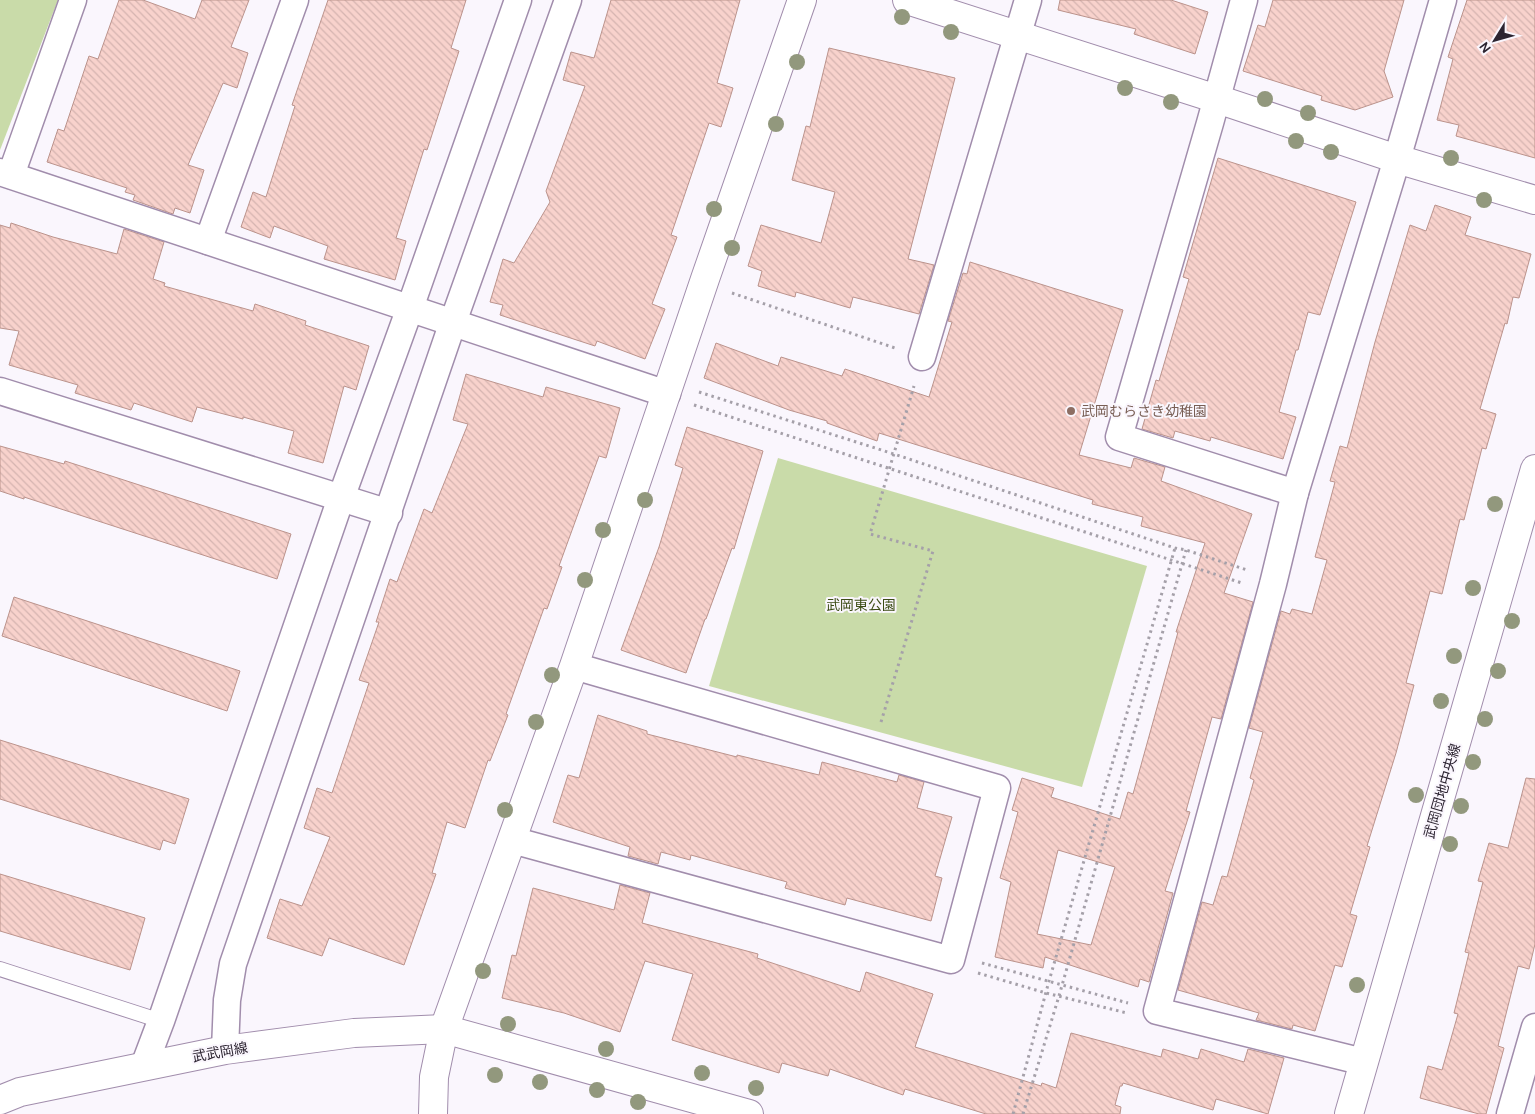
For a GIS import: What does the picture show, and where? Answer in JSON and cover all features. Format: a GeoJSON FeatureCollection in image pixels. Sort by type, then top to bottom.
{"type":"FeatureCollection","features":[{"type":"Feature","properties":{"kind":"street"},"geometry":{"type":"LineString","coordinates":[[73,0],[5,173],[410,308],[681,395]]}},
{"type":"Feature","properties":{"kind":"street"},"geometry":{"type":"LineString","coordinates":[[208,241],[294,0]]}},
{"type":"Feature","properties":{"kind":"street"},"geometry":{"type":"LineString","coordinates":[[144,1066],[341,498],[518,0]]}},
{"type":"Feature","properties":{"kind":"street"},"geometry":{"type":"LineString","coordinates":[[225,1050],[227,1000],[233,964],[453,322],[568,0]]}},
{"type":"Feature","properties":{"kind":"street"},"geometry":{"type":"LineString","coordinates":[[433,1114],[434,1077],[444,1029],[574,666],[681,395],[705,279],[802,0]]}},
{"type":"Feature","properties":{"kind":"street"},"geometry":{"type":"LineString","coordinates":[[907,0],[1397,158],[1535,200]]}},
{"type":"Feature","properties":{"kind":"street"},"geometry":{"type":"LineString","coordinates":[[922,357],[1028,0]]}},
{"type":"Feature","properties":{"kind":"street"},"geometry":{"type":"LineString","coordinates":[[1244,0],[1119,436],[1295,493]]}},
{"type":"Feature","properties":{"kind":"street"},"geometry":{"type":"LineString","coordinates":[[1364,1062],[1157,1011],[1267,584],[1397,158],[1443,0]]}},
{"type":"Feature","properties":{"kind":"street"},"geometry":{"type":"LineString","coordinates":[[0,391],[389,513]]}},
{"type":"Feature","properties":{"kind":"street","name":"武岡団地中央線"},"geometry":{"type":"LineString","coordinates":[[1349,1114],[1535,469]]}},
{"type":"Feature","properties":{"kind":"street"},"geometry":{"type":"LineString","coordinates":[[512,840],[961,963],[997,788],[574,666]]}},
{"type":"Feature","properties":{"kind":"street"},"geometry":{"type":"LineString","coordinates":[[1510,1114],[1535,1027]]}},
{"type":"Feature","properties":{"kind":"street","name":"武武岡線"},"geometry":{"type":"LineString","coordinates":[[7,1094],[225,1050],[354,1033],[444,1029],[749,1114]]}},
{"type":"Feature","properties":{"kind":"lane"},"geometry":{"type":"LineString","coordinates":[[0,970],[161,1021]]}},
{"type":"Feature","properties":{"kind":"path"},"geometry":{"type":"LineString","coordinates":[[725,291],[922,357],[870,534],[933,551],[872,752]]}},
{"type":"Feature","properties":{"kind":"path"},"geometry":{"type":"LineString","coordinates":[[681,395],[894,454],[1258,574],[1267,584],[1253,587],[889,468],[681,395]]}},
{"type":"Feature","properties":{"kind":"path"},"geometry":{"type":"LineString","coordinates":[[1013,1114],[1049,981],[1175,548]]}},
{"type":"Feature","properties":{"kind":"path"},"geometry":{"type":"LineString","coordinates":[[1023,1114],[1063,985],[1186,550]]}},
{"type":"Feature","properties":{"kind":"path"},"geometry":{"type":"LineString","coordinates":[[961,963],[978,962],[1157,1011]]}},
{"type":"Feature","properties":{"kind":"path"},"geometry":{"type":"LineString","coordinates":[[961,963],[974,972],[1046,993],[1131,1014],[1157,1011]]}},
{"type":"Feature","properties":{"kind":"green space"},"geometry":{"type":"Polygon","coordinates":[[[0,0],[58,0],[0,150],[0,0]]]}},
{"type":"Feature","properties":{"kind":"green space","name":"武岡東公園"},"geometry":{"type":"Polygon","coordinates":[[[778,458],[1147,566],[1082,787],[709,686],[778,458]]]}},
{"type":"Feature","properties":{"kind":"building"},"geometry":{"type":"Polygon","coordinates":[[[119,0],[143,0],[195,19],[202,0],[249,0],[231,47],[248,53],[237,88],[223,83],[188,165],[204,170],[190,213],[175,208],[173,214],[133,200],[135,195],[125,192],[127,188],[47,162],[58,129],[64,131],[89,56],[98,59],[119,0]]]}},
{"type":"Feature","properties":{"kind":"building"},"geometry":{"type":"Polygon","coordinates":[[[328,0],[466,0],[451,48],[459,51],[427,150],[424,149],[396,238],[406,241],[395,280],[324,259],[328,246],[274,226],[270,238],[241,227],[253,192],[266,197],[295,106],[292,105],[328,0]]]}},
{"type":"Feature","properties":{"kind":"building"},"geometry":{"type":"Polygon","coordinates":[[[611,0],[740,0],[717,83],[733,88],[721,127],[709,123],[671,235],[677,237],[652,304],[665,309],[645,359],[597,341],[595,346],[500,315],[503,305],[490,302],[503,259],[514,263],[550,202],[546,191],[585,86],[563,80],[571,52],[594,58],[611,0]]]}},
{"type":"Feature","properties":{"kind":"building"},"geometry":{"type":"Polygon","coordinates":[[[1060,0],[1171,0],[1208,12],[1195,54],[1134,34],[1136,29],[1058,10],[1060,0]]]}},
{"type":"Feature","properties":{"kind":"building"},"geometry":{"type":"Polygon","coordinates":[[[1273,0],[1404,0],[1384,71],[1393,97],[1355,110],[1321,100],[1322,96],[1243,71],[1258,25],[1265,27],[1273,0]]]}},
{"type":"Feature","properties":{"kind":"building"},"geometry":{"type":"Polygon","coordinates":[[[1467,0],[1535,0],[1535,158],[1456,136],[1459,125],[1437,120],[1453,59],[1448,57],[1467,0]]]}},
{"type":"Feature","properties":{"kind":"building"},"geometry":{"type":"Polygon","coordinates":[[[829,48],[955,78],[908,259],[934,265],[919,314],[853,297],[850,308],[796,292],[795,297],[758,286],[762,271],[748,266],[761,225],[821,243],[835,192],[792,180],[806,126],[810,127],[829,48]]]}},
{"type":"Feature","properties":{"kind":"building"},"geometry":{"type":"Polygon","coordinates":[[[1218,158],[1356,202],[1320,315],[1308,312],[1298,350],[1296,350],[1279,412],[1296,417],[1283,459],[1211,437],[1210,441],[1175,431],[1173,438],[1142,429],[1156,380],[1159,381],[1189,279],[1183,277],[1218,158]]]}},
{"type":"Feature","properties":{"kind":"building"},"geometry":{"type":"Polygon","coordinates":[[[1435,205],[1471,217],[1465,235],[1531,254],[1519,298],[1513,297],[1507,324],[1505,323],[1480,409],[1496,414],[1486,449],[1482,448],[1464,520],[1460,519],[1442,594],[1430,591],[1406,683],[1414,685],[1396,753],[1367,846],[1370,847],[1350,914],[1357,916],[1342,967],[1335,965],[1315,1031],[1293,1025],[1292,1029],[1256,1020],[1259,1013],[1178,990],[1202,902],[1213,905],[1222,876],[1227,877],[1254,780],[1250,778],[1263,732],[1249,728],[1281,611],[1290,614],[1292,609],[1312,614],[1327,560],[1315,557],[1335,482],[1330,481],[1340,446],[1347,448],[1375,342],[1410,225],[1426,231],[1435,205]]]}},
{"type":"Feature","properties":{"kind":"building"},"geometry":{"type":"Polygon","coordinates":[[[11,223],[53,237],[117,254],[124,229],[164,242],[153,279],[165,283],[164,286],[253,311],[255,304],[306,321],[305,325],[369,346],[356,390],[344,386],[323,463],[288,453],[294,431],[197,407],[192,422],[134,403],[131,410],[75,393],[78,385],[9,365],[19,331],[0,328],[0,225],[10,228],[11,223]]]}},
{"type":"Feature","properties":{"kind":"building"},"geometry":{"type":"Polygon","coordinates":[[[970,262],[1123,310],[1079,455],[1131,468],[1134,458],[1165,467],[1161,481],[1252,514],[1224,593],[1253,602],[1221,719],[1212,717],[1186,811],[1190,812],[1165,891],[1173,893],[1149,982],[1140,979],[1138,987],[1045,957],[1043,968],[995,957],[1011,882],[1000,878],[1018,812],[1012,810],[1022,778],[1054,788],[1051,797],[1120,819],[1128,792],[1133,794],[1178,632],[1176,632],[1205,543],[1141,526],[1143,517],[1092,504],[1093,500],[879,433],[877,441],[827,423],[827,421],[789,410],[704,378],[716,343],[778,366],[781,357],[842,376],[845,369],[929,397],[952,322],[948,321],[963,273],[967,274],[970,262]],[[1058,850],[1037,934],[1091,945],[1115,867],[1058,850]]]}},
{"type":"Feature","properties":{"kind":"building"},"geometry":{"type":"Polygon","coordinates":[[[466,374],[543,397],[546,387],[620,408],[606,458],[599,456],[559,566],[562,567],[547,609],[544,608],[506,714],[508,715],[490,761],[488,760],[465,828],[447,822],[432,873],[436,874],[404,965],[329,938],[322,956],[267,938],[280,899],[302,906],[330,837],[304,828],[317,788],[332,793],[369,683],[359,680],[379,622],[376,622],[390,579],[397,582],[424,509],[432,513],[468,424],[453,420],[466,374]]]}},
{"type":"Feature","properties":{"kind":"building"},"geometry":{"type":"Polygon","coordinates":[[[687,427],[763,451],[734,549],[732,548],[686,673],[621,650],[659,547],[683,468],[675,465],[687,427]]]}},
{"type":"Feature","properties":{"kind":"building"},"geometry":{"type":"Polygon","coordinates":[[[0,446],[64,464],[65,461],[291,534],[277,579],[24,497],[24,499],[0,491],[0,446]]]}},
{"type":"Feature","properties":{"kind":"building"},"geometry":{"type":"Polygon","coordinates":[[[14,597],[240,671],[227,711],[2,636],[14,597]]]}},
{"type":"Feature","properties":{"kind":"building"},"geometry":{"type":"Polygon","coordinates":[[[598,715],[647,731],[647,734],[737,757],[737,755],[819,775],[822,762],[897,782],[899,775],[924,782],[917,808],[952,817],[935,876],[942,878],[931,921],[847,898],[845,905],[785,888],[787,882],[691,855],[690,860],[661,852],[658,864],[628,856],[630,847],[553,822],[568,775],[579,778],[598,715]]]}},
{"type":"Feature","properties":{"kind":"building"},"geometry":{"type":"Polygon","coordinates":[[[0,740],[189,799],[175,844],[163,840],[160,850],[0,799],[0,740]]]}},
{"type":"Feature","properties":{"kind":"building"},"geometry":{"type":"Polygon","coordinates":[[[1526,778],[1535,779],[1535,944],[1529,969],[1518,966],[1498,1046],[1504,1048],[1486,1114],[1479,1114],[1420,1098],[1428,1066],[1442,1070],[1458,1014],[1454,1013],[1469,953],[1465,952],[1483,882],[1478,881],[1489,843],[1508,848],[1526,778]]]}},
{"type":"Feature","properties":{"kind":"building"},"geometry":{"type":"Polygon","coordinates":[[[0,874],[145,918],[130,970],[0,931],[0,874]]]}},
{"type":"Feature","properties":{"kind":"building"},"geometry":{"type":"Polygon","coordinates":[[[620,885],[650,893],[642,923],[758,954],[757,958],[860,992],[866,972],[933,994],[915,1047],[1041,1086],[1042,1083],[1056,1088],[1071,1033],[1161,1057],[1163,1049],[1198,1059],[1201,1049],[1244,1062],[1248,1049],[1284,1058],[1268,1114],[1216,1099],[1213,1110],[1123,1083],[1120,1086],[1115,1105],[1121,1107],[1120,1114],[986,1114],[905,1089],[903,1095],[830,1069],[828,1076],[782,1063],[779,1073],[672,1040],[693,974],[645,961],[620,1032],[564,1013],[502,998],[512,955],[516,956],[533,888],[614,910],[620,885]]]}},
{"type":"Feature","properties":{"kind":"place","name":"武岡むらさき幼稚園"},"geometry":{"type":"Point","coordinates":[1071,411]}}]}
